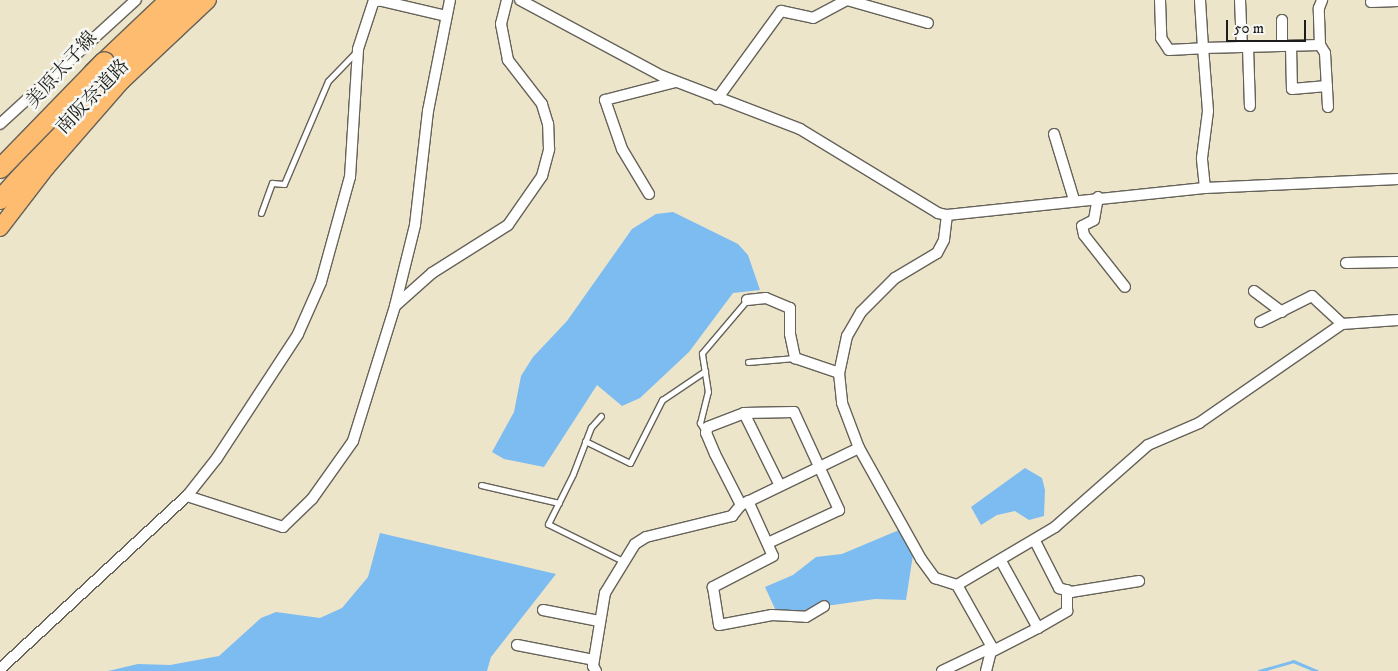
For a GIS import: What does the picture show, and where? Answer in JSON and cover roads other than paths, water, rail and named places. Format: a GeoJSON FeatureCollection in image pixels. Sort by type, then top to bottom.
{"type":"FeatureCollection","features":[{"type":"Feature","properties":{"kind":"highway","name":"南阪奈道路"},"geometry":{"type":"LineString","coordinates":[[0,175],[104,61],[169,0]]}},
{"type":"Feature","properties":{"kind":"highway","name":"南阪奈道路"},"geometry":{"type":"LineString","coordinates":[[0,199],[82,107],[191,0]]}},
{"type":"Feature","properties":{"kind":"highway"},"geometry":{"type":"LineString","coordinates":[[0,169],[104,61]]}},
{"type":"Feature","properties":{"kind":"highway"},"geometry":{"type":"LineString","coordinates":[[0,214],[82,107]]}},
{"type":"Feature","properties":{"kind":"main road","name":"美原太子線"},"geometry":{"type":"LineString","coordinates":[[0,169],[103,53],[157,0]]}},
{"type":"Feature","properties":{"kind":"main road"},"geometry":{"type":"LineString","coordinates":[[0,228],[46,168],[122,81],[208,0]]}},
{"type":"Feature","properties":{"kind":"street"},"geometry":{"type":"LineString","coordinates":[[0,124],[136,0]]}},
{"type":"Feature","properties":{"kind":"street"},"geometry":{"type":"LineString","coordinates":[[0,670],[187,496],[217,458],[294,341],[321,282],[350,176],[358,50],[374,0],[446,16]]}},
{"type":"Feature","properties":{"kind":"street"},"geometry":{"type":"LineString","coordinates":[[187,496],[283,527],[312,499],[353,441],[395,306],[415,225],[428,111],[450,0]]}},
{"type":"Feature","properties":{"kind":"street"},"geometry":{"type":"LineString","coordinates":[[395,306],[432,273],[508,225],[542,176],[549,149],[548,124],[542,104],[508,60],[501,24],[507,0]]}},
{"type":"Feature","properties":{"kind":"street"},"geometry":{"type":"LineString","coordinates":[[520,0],[675,82],[800,129],[938,213],[947,215],[1074,200],[1205,188],[1398,179]]}},
{"type":"Feature","properties":{"kind":"street"},"geometry":{"type":"LineString","coordinates":[[717,98],[781,11],[813,18],[847,0],[928,23]]}},
{"type":"Feature","properties":{"kind":"street"},"geometry":{"type":"LineString","coordinates":[[1160,0],[1161,38],[1169,50],[1320,45]]}},
{"type":"Feature","properties":{"kind":"street"},"geometry":{"type":"LineString","coordinates":[[1200,0],[1208,111],[1202,158],[1205,188]]}},
{"type":"Feature","properties":{"kind":"street"},"geometry":{"type":"LineString","coordinates":[[1240,0],[1250,106]]}},
{"type":"Feature","properties":{"kind":"street"},"geometry":{"type":"LineString","coordinates":[[1322,0],[1319,8],[1320,45],[1324,53],[1328,86],[1328,106]]}},
{"type":"Feature","properties":{"kind":"street"},"geometry":{"type":"LineString","coordinates":[[1371,2],[1398,1]]}},
{"type":"Feature","properties":{"kind":"street"},"geometry":{"type":"LineString","coordinates":[[1282,20],[1292,89],[1328,86]]}},
{"type":"Feature","properties":{"kind":"street"},"geometry":{"type":"LineString","coordinates":[[649,194],[622,148],[605,100],[675,82]]}},
{"type":"Feature","properties":{"kind":"street"},"geometry":{"type":"LineString","coordinates":[[1054,134],[1074,200]]}},
{"type":"Feature","properties":{"kind":"street"},"geometry":{"type":"LineString","coordinates":[[1098,198],[1094,220],[1082,226],[1084,235],[1125,287]]}},
{"type":"Feature","properties":{"kind":"street"},"geometry":{"type":"LineString","coordinates":[[947,215],[944,240],[937,253],[895,278],[861,312],[847,336],[839,373],[842,403],[859,448],[921,559],[935,578],[958,585],[1035,541],[1148,445],[1199,422],[1342,324],[1398,320]]}},
{"type":"Feature","properties":{"kind":"street"},"geometry":{"type":"LineString","coordinates":[[1346,263],[1398,262]]}},
{"type":"Feature","properties":{"kind":"street"},"geometry":{"type":"LineString","coordinates":[[1254,291],[1282,312]]}},
{"type":"Feature","properties":{"kind":"street"},"geometry":{"type":"LineString","coordinates":[[1260,322],[1312,296],[1342,324]]}},
{"type":"Feature","properties":{"kind":"street"},"geometry":{"type":"LineString","coordinates":[[747,300],[766,298],[790,308],[790,334],[795,358],[839,373]]}},
{"type":"Feature","properties":{"kind":"street"},"geometry":{"type":"LineString","coordinates":[[768,543],[839,510],[794,412],[744,413],[708,428],[706,433],[768,543],[773,556],[713,587],[719,625],[772,615],[806,617],[824,606]]}},
{"type":"Feature","properties":{"kind":"street"},"geometry":{"type":"LineString","coordinates":[[744,413],[780,486]]}},
{"type":"Feature","properties":{"kind":"street"},"geometry":{"type":"LineString","coordinates":[[596,671],[594,660],[605,593],[635,544],[646,537],[732,516],[744,503],[859,448]]}},
{"type":"Feature","properties":{"kind":"street"},"geometry":{"type":"LineString","coordinates":[[1035,541],[1059,588],[1067,590],[1139,581]]}},
{"type":"Feature","properties":{"kind":"street"},"geometry":{"type":"LineString","coordinates":[[1001,562],[1038,628]]}},
{"type":"Feature","properties":{"kind":"street"},"geometry":{"type":"LineString","coordinates":[[958,585],[991,649],[986,671]]}},
{"type":"Feature","properties":{"kind":"street"},"geometry":{"type":"LineString","coordinates":[[942,671],[1038,628],[1067,611],[1067,590]]}},
{"type":"Feature","properties":{"kind":"street"},"geometry":{"type":"LineString","coordinates":[[543,610],[599,621]]}},
{"type":"Feature","properties":{"kind":"street"},"geometry":{"type":"LineString","coordinates":[[518,645],[594,660]]}},
{"type":"Feature","properties":{"kind":"lane"},"geometry":{"type":"LineString","coordinates":[[261,213],[272,183],[284,184],[328,81],[358,50]]}},
{"type":"Feature","properties":{"kind":"lane"},"geometry":{"type":"LineString","coordinates":[[706,433],[700,423],[708,392],[702,353],[747,300]]}},
{"type":"Feature","properties":{"kind":"lane"},"geometry":{"type":"LineString","coordinates":[[748,362],[795,358]]}},
{"type":"Feature","properties":{"kind":"lane"},"geometry":{"type":"LineString","coordinates":[[585,442],[630,463],[662,400],[705,371]]}},
{"type":"Feature","properties":{"kind":"lane"},"geometry":{"type":"LineString","coordinates":[[602,416],[591,427],[559,503],[548,524],[623,561]]}},
{"type":"Feature","properties":{"kind":"lane"},"geometry":{"type":"LineString","coordinates":[[481,485],[559,503]]}},
{"type":"Feature","properties":{"kind":"water"},"geometry":{"type":"Polygon","coordinates":[[[673,212],[738,244],[748,255],[760,290],[733,293],[689,352],[640,398],[622,406],[597,385],[544,467],[504,459],[492,452],[514,412],[521,376],[533,357],[567,321],[632,229],[656,214],[673,212]]]}},
{"type":"Feature","properties":{"kind":"water"},"geometry":{"type":"Polygon","coordinates":[[[1025,468],[1042,478],[1045,490],[1044,516],[1029,520],[1015,511],[997,515],[981,525],[971,507],[1025,468]]]}},
{"type":"Feature","properties":{"kind":"water"},"geometry":{"type":"Polygon","coordinates":[[[899,530],[913,555],[906,600],[875,599],[826,606],[825,602],[806,612],[776,611],[765,587],[793,575],[816,557],[842,554],[899,530]]]}},
{"type":"Feature","properties":{"kind":"water"},"geometry":{"type":"Polygon","coordinates":[[[380,533],[556,574],[491,657],[487,671],[108,671],[138,664],[170,665],[219,656],[261,618],[276,612],[320,618],[342,608],[368,577],[380,533]]]}},
{"type":"Feature","properties":{"kind":"waterway"},"geometry":{"type":"LineString","coordinates":[[1259,671],[1293,661],[1317,671]]}}]}
